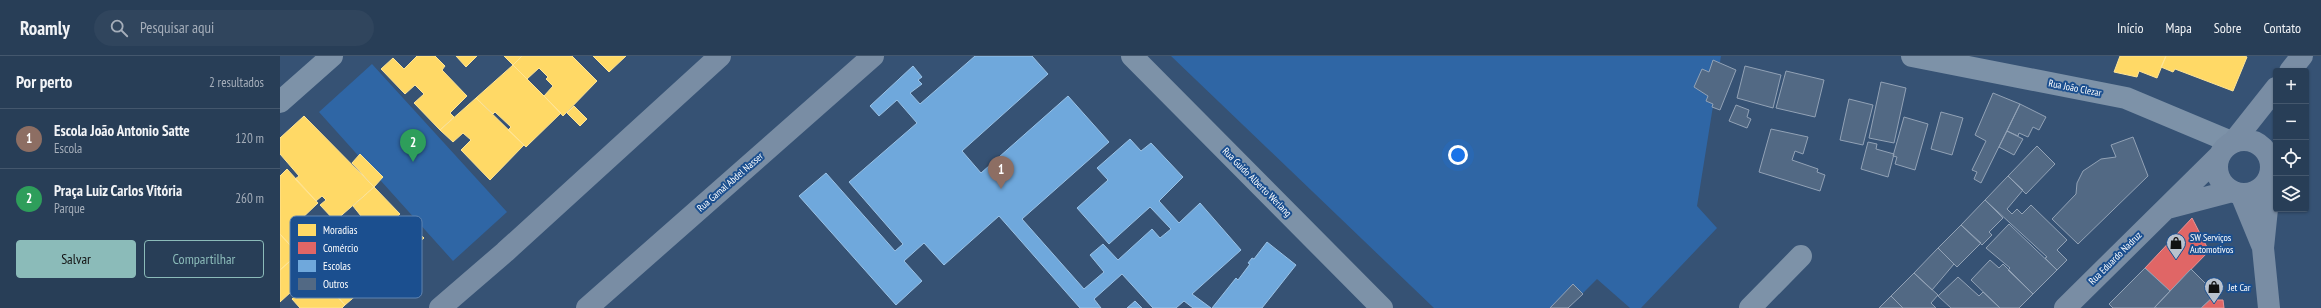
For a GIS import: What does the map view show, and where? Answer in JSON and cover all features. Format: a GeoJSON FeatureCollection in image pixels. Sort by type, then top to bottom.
{"type":"FeatureCollection","features":[{"type":"Feature","properties":{"kind":"street"},"geometry":{"type":"LineString","coordinates":[[280,102],[332,56]]}},
{"type":"Feature","properties":{"kind":"street"},"geometry":{"type":"LineString","coordinates":[[440,308],[505,252],[720,56]]}},
{"type":"Feature","properties":{"kind":"street","name":"Rua Gamal Abdel Nasser"},"geometry":{"type":"LineString","coordinates":[[587,308],[873,56]]}},
{"type":"Feature","properties":{"kind":"street","name":"Rua Guido Alberto Werlang"},"geometry":{"type":"LineString","coordinates":[[1132,56],[1382,308]]}},
{"type":"Feature","properties":{"kind":"street","name":"Rua João Clezar"},"geometry":{"type":"LineString","coordinates":[[1912,56],[2126,98],[2228,147]]}},
{"type":"Feature","properties":{"kind":"street"},"geometry":{"type":"LineString","coordinates":[[2292,68],[2302,56]]}},
{"type":"Feature","properties":{"kind":"street"},"geometry":{"type":"LineString","coordinates":[[2304,68],[2309,56]]}},
{"type":"Feature","properties":{"kind":"street","name":"Rua Eduardo Nadruz"},"geometry":{"type":"LineString","coordinates":[[2065,308],[2228,147],[2273,92]]}},
{"type":"Feature","properties":{"kind":"street"},"geometry":{"type":"LineString","coordinates":[[2263,248],[2236,193],[2222,182],[2217,170],[2228,147],[2248,139],[2260,144],[2272,154]]}},
{"type":"Feature","properties":{"kind":"street"},"geometry":{"type":"LineString","coordinates":[[2166,208],[2236,193],[2254,192],[2266,183],[2272,154]]}},
{"type":"Feature","properties":{"kind":"street"},"geometry":{"type":"LineString","coordinates":[[2269,308],[2263,248],[2272,154]]}},
{"type":"Feature","properties":{"kind":"street"},"geometry":{"type":"LineString","coordinates":[[1750,308],[1801,256]]}},
{"type":"Feature","properties":{"kind":"shaded area"},"geometry":{"type":"Polygon","coordinates":[[[1171,56],[1721,56],[1697,206],[1717,228],[1641,308],[1630,308],[1597,279],[1568,308],[1434,308],[1171,56]]]}},
{"type":"Feature","properties":{"kind":"shaded area"},"geometry":{"type":"Polygon","coordinates":[[[372,64],[507,212],[453,261],[422,227],[422,216],[413,216],[319,112],[372,64]]]}},
{"type":"Feature","properties":{"kind":"building: Moradias"},"geometry":{"type":"Polygon","coordinates":[[[417,56],[435,56],[445,66],[442,70],[467,96],[450,113],[454,117],[440,130],[414,103],[424,94],[415,85],[405,94],[381,69],[393,58],[404,69],[417,56]]]}},
{"type":"Feature","properties":{"kind":"building: Moradias"},"geometry":{"type":"Polygon","coordinates":[[[456,56],[477,56],[466,67],[456,56]]]}},
{"type":"Feature","properties":{"kind":"building: Moradias"},"geometry":{"type":"Polygon","coordinates":[[[504,56],[522,56],[513,65],[504,56]]]}},
{"type":"Feature","properties":{"kind":"building: Moradias"},"geometry":{"type":"Polygon","coordinates":[[[522,56],[572,56],[597,81],[563,116],[544,96],[553,86],[546,79],[548,77],[539,68],[527,79],[513,65],[522,56]]]}},
{"type":"Feature","properties":{"kind":"building: Moradias"},"geometry":{"type":"Polygon","coordinates":[[[593,56],[626,56],[609,72],[593,56]]]}},
{"type":"Feature","properties":{"kind":"building: Moradias"},"geometry":{"type":"Polygon","coordinates":[[[2120,56],[2166,56],[2157,78],[2139,71],[2137,77],[2114,72],[2120,56]]]}},
{"type":"Feature","properties":{"kind":"building: Moradias"},"geometry":{"type":"Polygon","coordinates":[[[2166,56],[2247,57],[2233,91],[2175,69],[2173,72],[2161,67],[2166,56]]]}},
{"type":"Feature","properties":{"kind":"building: Moradias"},"geometry":{"type":"Polygon","coordinates":[[[513,65],[561,113],[526,147],[508,130],[511,127],[495,112],[493,114],[476,98],[513,65]]]}},
{"type":"Feature","properties":{"kind":"building: Moradias"},"geometry":{"type":"Polygon","coordinates":[[[476,98],[524,145],[490,180],[461,150],[471,140],[463,133],[453,142],[440,130],[476,98]]]}},
{"type":"Feature","properties":{"kind":"building: Moradias"},"geometry":{"type":"Polygon","coordinates":[[[574,106],[587,119],[580,126],[567,113],[574,106]]]}},
{"type":"Feature","properties":{"kind":"building: Moradias"},"geometry":{"type":"Polygon","coordinates":[[[304,116],[374,187],[341,216],[330,216],[320,205],[326,200],[322,196],[316,201],[295,179],[299,176],[280,154],[280,138],[304,116]]]}},
{"type":"Feature","properties":{"kind":"building: Moradias"},"geometry":{"type":"Polygon","coordinates":[[[360,154],[383,177],[374,187],[352,163],[360,154]]]}},
{"type":"Feature","properties":{"kind":"building: Moradias"},"geometry":{"type":"Polygon","coordinates":[[[287,169],[318,203],[304,216],[290,216],[290,245],[280,234],[280,176],[287,169]]]}},
{"type":"Feature","properties":{"kind":"building: Moradias"},"geometry":{"type":"Polygon","coordinates":[[[374,187],[400,214],[398,216],[361,216],[353,206],[374,187]]]}},
{"type":"Feature","properties":{"kind":"building: Moradias"},"geometry":{"type":"Polygon","coordinates":[[[280,234],[290,245],[290,261],[280,270],[280,234]]]}},
{"type":"Feature","properties":{"kind":"building: Moradias"},"geometry":{"type":"Polygon","coordinates":[[[290,261],[290,293],[280,302],[280,270],[290,261]]]}},
{"type":"Feature","properties":{"kind":"building: Moradias"},"geometry":{"type":"Polygon","coordinates":[[[339,298],[353,298],[345,305],[339,298]]]}},
{"type":"Feature","properties":{"kind":"building: Moradias"},"geometry":{"type":"Polygon","coordinates":[[[339,298],[345,305],[342,308],[300,308],[292,299],[339,298]]]}},
{"type":"Feature","properties":{"kind":"building: Comércio","name":"SW Serviços Automotivos"},"geometry":{"type":"Polygon","coordinates":[[[2192,218],[2209,251],[2170,291],[2145,268],[2192,218]]]}},
{"type":"Feature","properties":{"kind":"building: Comércio","name":"Jet Car"},"geometry":{"type":"Polygon","coordinates":[[[2216,294],[2217,300],[2223,300],[2224,308],[2201,308],[2216,294]]]}},
{"type":"Feature","properties":{"kind":"building: Escolas"},"geometry":{"type":"Polygon","coordinates":[[[975,56],[1032,56],[1048,74],[962,151],[981,173],[1068,96],[1109,142],[1022,219],[1084,289],[1104,272],[1090,255],[1103,244],[1118,260],[1152,229],[1160,238],[1171,229],[1150,207],[1109,244],[1077,208],[1108,180],[1097,168],[1130,139],[1141,151],[1151,143],[1183,177],[1159,201],[1179,223],[1200,203],[1241,250],[1192,294],[1211,308],[1193,308],[1184,301],[1176,308],[1153,308],[1122,274],[1094,299],[1101,308],[1080,308],[999,216],[944,265],[924,243],[904,261],[922,281],[896,305],[799,196],[826,173],[895,251],[903,244],[849,182],[917,123],[897,100],[879,116],[870,106],[913,66],[922,77],[918,80],[922,84],[910,93],[920,104],[975,56]]]}},
{"type":"Feature","properties":{"kind":"building: Escolas"},"geometry":{"type":"Polygon","coordinates":[[[1267,242],[1296,265],[1262,308],[1212,308],[1236,278],[1238,280],[1250,264],[1248,263],[1252,258],[1254,259],[1267,242]]]}},
{"type":"Feature","properties":{"kind":"building: Escolas"},"geometry":{"type":"Polygon","coordinates":[[[1135,301],[1142,308],[1127,308],[1135,301]]]}},
{"type":"Feature","properties":{"kind":"building: Outros"},"geometry":{"type":"Polygon","coordinates":[[[1713,60],[1736,70],[1720,110],[1712,107],[1713,104],[1706,101],[1708,96],[1694,87],[1702,69],[1709,72],[1713,60]]]}},
{"type":"Feature","properties":{"kind":"building: Outros"},"geometry":{"type":"Polygon","coordinates":[[[1745,66],[1781,75],[1773,108],[1737,98],[1745,66]]]}},
{"type":"Feature","properties":{"kind":"building: Outros"},"geometry":{"type":"Polygon","coordinates":[[[1786,71],[1824,80],[1815,117],[1776,108],[1786,71]]]}},
{"type":"Feature","properties":{"kind":"building: Outros"},"geometry":{"type":"Polygon","coordinates":[[[1881,82],[1906,88],[1894,143],[1869,138],[1881,82]]]}},
{"type":"Feature","properties":{"kind":"building: Outros"},"geometry":{"type":"Polygon","coordinates":[[[1993,93],[2020,104],[1981,183],[1974,179],[1977,172],[1972,170],[1986,141],[1975,135],[1993,93]]]}},
{"type":"Feature","properties":{"kind":"building: Outros"},"geometry":{"type":"Polygon","coordinates":[[[1849,99],[1873,105],[1863,145],[1840,140],[1849,99]]]}},
{"type":"Feature","properties":{"kind":"building: Outros"},"geometry":{"type":"Polygon","coordinates":[[[2020,104],[2046,117],[2039,130],[2033,127],[2028,137],[2019,133],[2018,136],[2007,131],[2020,104]]]}},
{"type":"Feature","properties":{"kind":"building: Outros"},"geometry":{"type":"Polygon","coordinates":[[[1736,105],[1749,110],[1747,117],[1751,119],[1747,128],[1729,121],[1736,105]]]}},
{"type":"Feature","properties":{"kind":"building: Outros"},"geometry":{"type":"Polygon","coordinates":[[[1941,112],[1963,118],[1952,155],[1931,149],[1941,112]]]}},
{"type":"Feature","properties":{"kind":"building: Outros"},"geometry":{"type":"Polygon","coordinates":[[[1904,117],[1928,124],[1915,170],[1895,164],[1897,157],[1893,156],[1904,117]]]}},
{"type":"Feature","properties":{"kind":"building: Outros"},"geometry":{"type":"Polygon","coordinates":[[[1771,129],[1808,137],[1803,154],[1795,151],[1792,160],[1818,169],[1817,172],[1825,175],[1820,191],[1759,172],[1771,129]]]}},
{"type":"Feature","properties":{"kind":"building: Outros"},"geometry":{"type":"Polygon","coordinates":[[[2007,131],[2023,139],[2014,155],[1999,147],[2007,131]]]}},
{"type":"Feature","properties":{"kind":"building: Outros"},"geometry":{"type":"Polygon","coordinates":[[[2133,137],[2148,176],[2078,244],[2052,219],[2076,194],[2077,183],[2083,171],[2101,159],[2116,157],[2111,145],[2133,137]]]}},
{"type":"Feature","properties":{"kind":"building: Outros"},"geometry":{"type":"Polygon","coordinates":[[[1868,142],[1877,144],[1876,149],[1894,154],[1888,177],[1861,169],[1868,142]]]}},
{"type":"Feature","properties":{"kind":"building: Outros"},"geometry":{"type":"Polygon","coordinates":[[[2037,146],[2055,164],[2026,194],[2008,176],[2037,146]]]}},
{"type":"Feature","properties":{"kind":"building: Outros"},"geometry":{"type":"Polygon","coordinates":[[[2008,176],[2023,190],[2007,209],[2012,214],[2017,209],[2022,214],[2031,205],[2067,240],[2057,250],[2067,260],[2057,270],[2045,258],[2047,257],[1985,200],[2008,176]]]}},
{"type":"Feature","properties":{"kind":"building: Outros"},"geometry":{"type":"Polygon","coordinates":[[[1985,200],[2003,218],[1989,232],[1992,235],[1982,245],[1961,225],[1985,200]]]}},
{"type":"Feature","properties":{"kind":"building: Outros"},"geometry":{"type":"Polygon","coordinates":[[[2009,224],[2057,270],[2033,294],[2008,270],[2010,268],[1986,248],[2009,224]]]}},
{"type":"Feature","properties":{"kind":"building: Outros"},"geometry":{"type":"Polygon","coordinates":[[[1961,225],[1981,243],[1957,267],[1938,248],[1961,225]]]}},
{"type":"Feature","properties":{"kind":"building: Outros"},"geometry":{"type":"Polygon","coordinates":[[[1938,248],[1954,264],[1932,290],[1914,273],[1938,248]]]}},
{"type":"Feature","properties":{"kind":"building: Outros"},"geometry":{"type":"Polygon","coordinates":[[[1990,260],[1999,268],[2003,264],[2033,294],[2019,308],[2000,308],[1971,280],[1990,260]]]}},
{"type":"Feature","properties":{"kind":"building: Outros"},"geometry":{"type":"Polygon","coordinates":[[[2145,268],[2170,291],[2154,308],[2113,308],[2109,304],[2145,268]]]}},
{"type":"Feature","properties":{"kind":"building: Outros"},"geometry":{"type":"Polygon","coordinates":[[[2191,269],[2216,294],[2201,308],[2155,307],[2191,269]]]}},
{"type":"Feature","properties":{"kind":"building: Outros"},"geometry":{"type":"Polygon","coordinates":[[[1914,273],[1938,295],[1931,303],[1936,308],[1903,308],[1891,296],[1914,273]]]}},
{"type":"Feature","properties":{"kind":"building: Outros"},"geometry":{"type":"Polygon","coordinates":[[[1958,277],[1979,296],[1983,292],[2000,308],[1951,308],[1938,296],[1958,277]]]}},
{"type":"Feature","properties":{"kind":"building: Outros"},"geometry":{"type":"Polygon","coordinates":[[[1573,284],[1583,294],[1568,308],[1550,308],[1573,284]]]}},
{"type":"Feature","properties":{"kind":"building: Outros"},"geometry":{"type":"Polygon","coordinates":[[[1891,296],[1903,308],[1879,308],[1891,296]]]}},
{"type":"Feature","properties":{"kind":"place","name":"Praça Luiz Carlos Vitória"},"geometry":{"type":"Point","coordinates":[413,162]}},
{"type":"Feature","properties":{"kind":"place","name":"Escola João Antonio Satte"},"geometry":{"type":"Point","coordinates":[1001,189]}},
{"type":"Feature","properties":{"kind":"place","name":"SW Serviços Automotivos"},"geometry":{"type":"Point","coordinates":[2176,260]}},
{"type":"Feature","properties":{"kind":"place","name":"Jet Car"},"geometry":{"type":"Point","coordinates":[2214,304]}}]}
